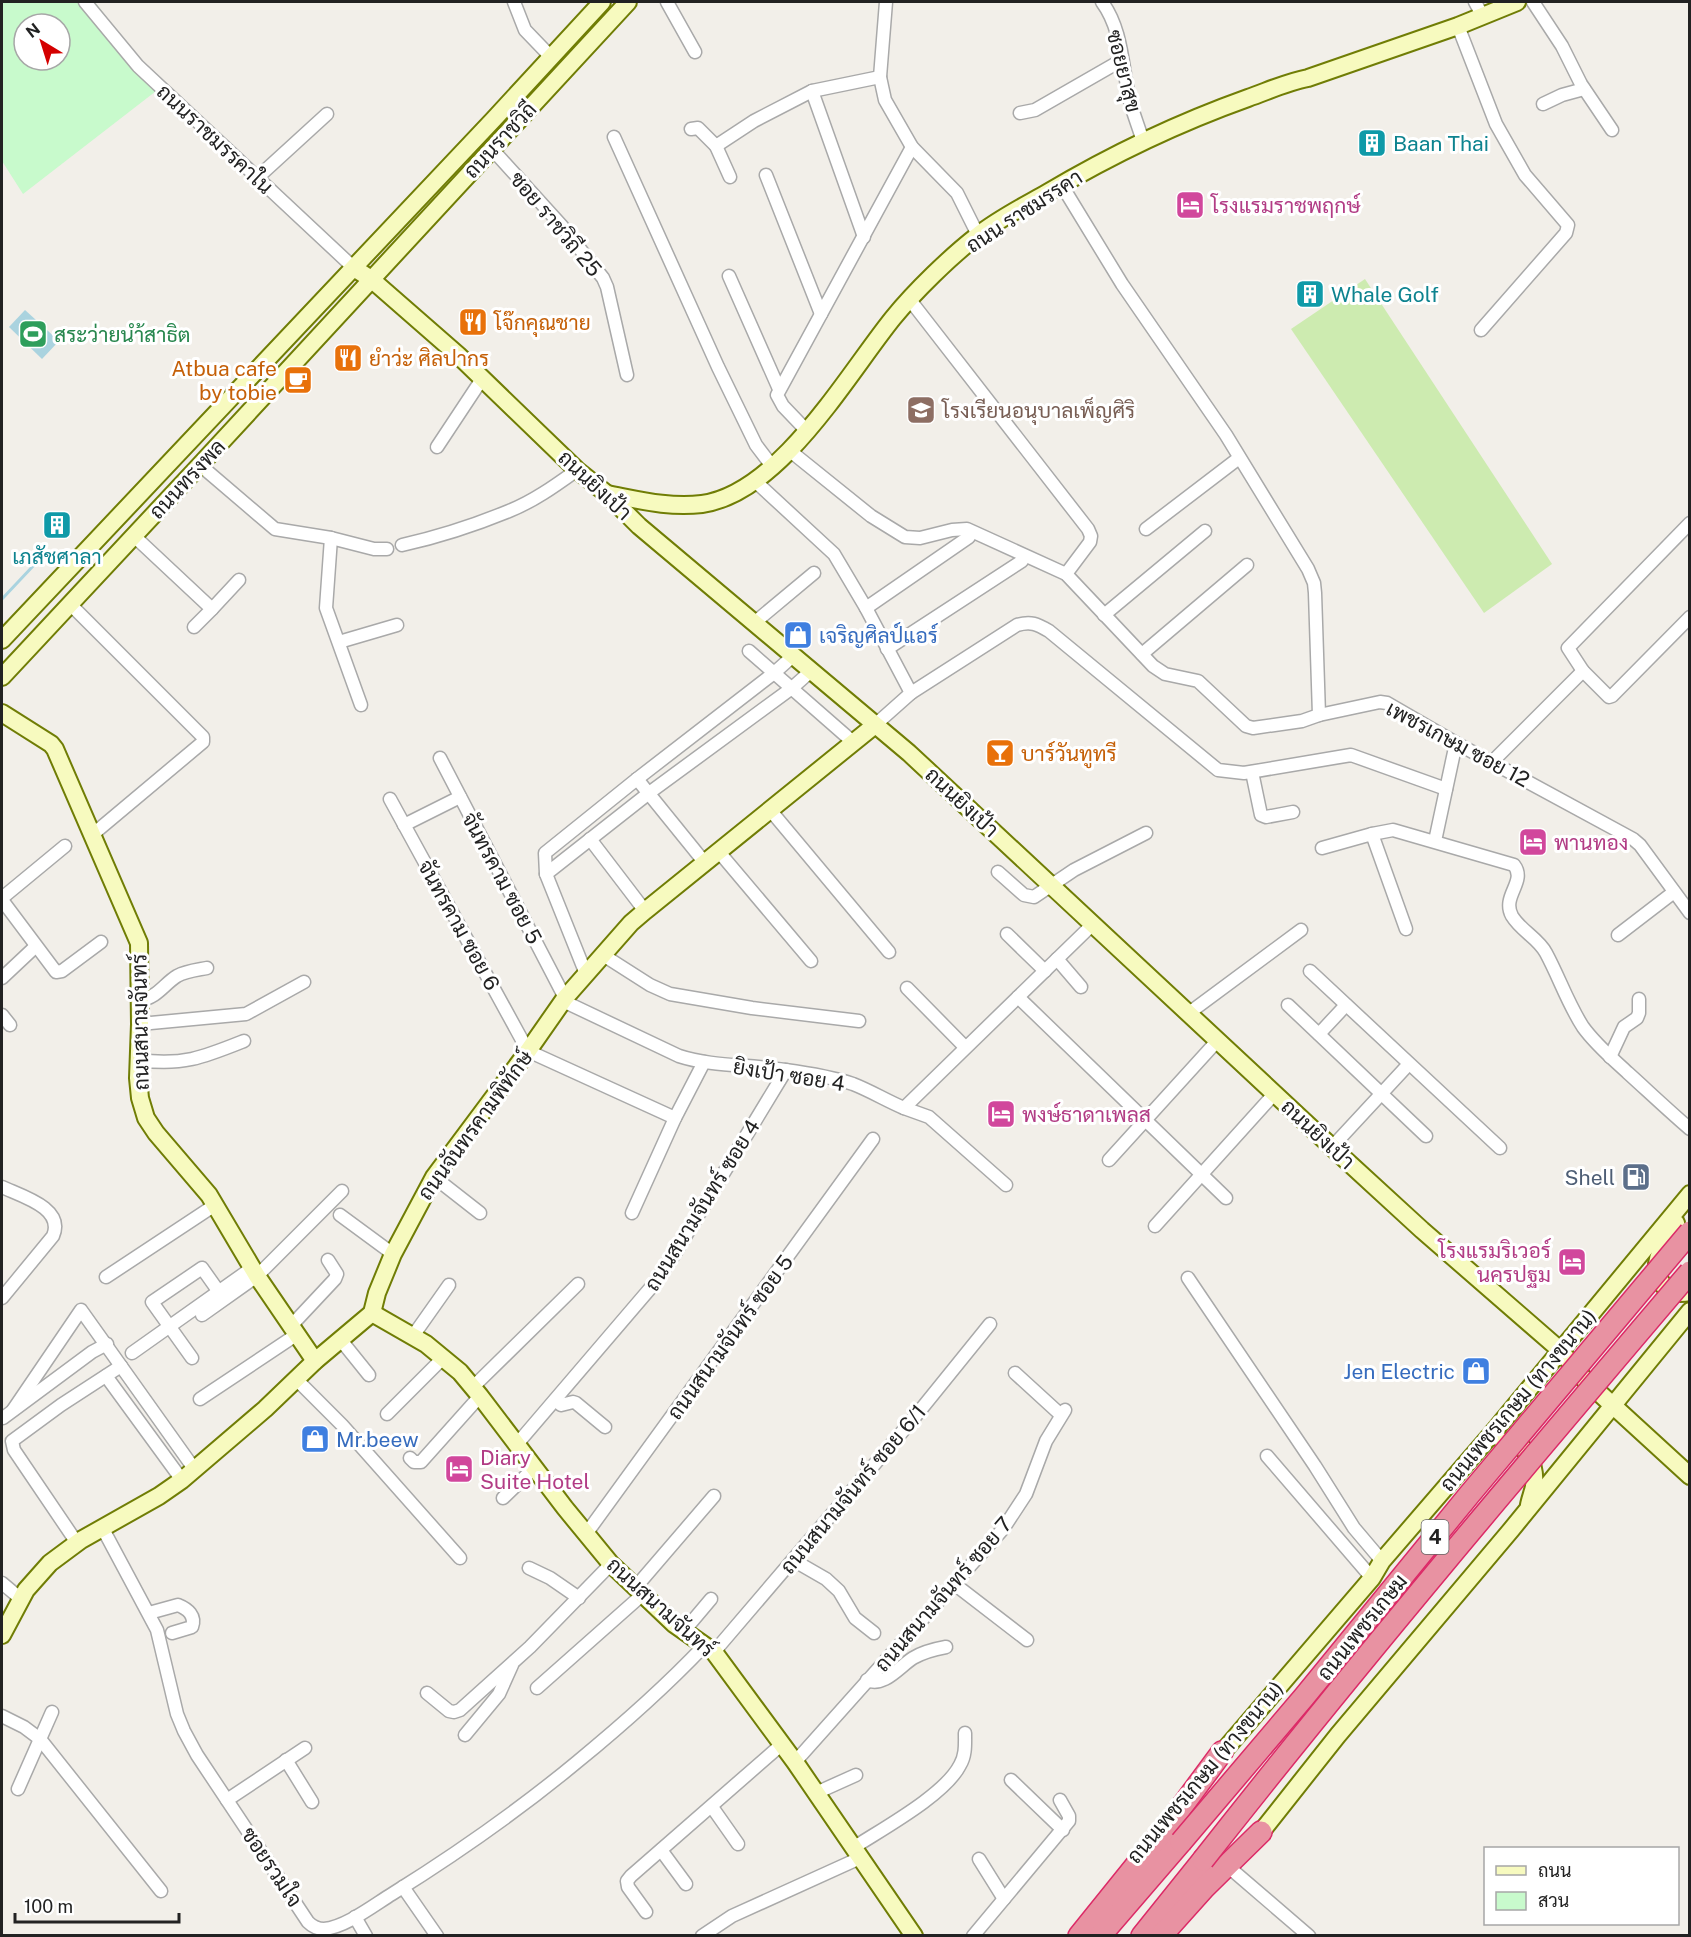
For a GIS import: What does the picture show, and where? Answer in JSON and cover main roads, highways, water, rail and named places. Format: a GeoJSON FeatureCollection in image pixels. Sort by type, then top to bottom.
{"type":"FeatureCollection","features":[{"type":"Feature","properties":{"kind":"highway","name":"ถนนเพชรเกษม"},"geometry":{"type":"LineString","coordinates":[[1100,1935],[1181,1842],[1689,1232]]}},
{"type":"Feature","properties":{"kind":"highway","name":"ถนนเพชรเกษม"},"geometry":{"type":"LineString","coordinates":[[1142,1935],[1384,1635],[1689,1272]]}},
{"type":"Feature","properties":{"kind":"highway"},"geometry":{"type":"LineString","coordinates":[[1079,1935],[1166,1828],[1222,1752]]}},
{"type":"Feature","properties":{"kind":"highway"},"geometry":{"type":"LineString","coordinates":[[1161,1935],[1260,1832]]}},
{"type":"Feature","properties":{"kind":"main road","name":"ถนนราชวิถี"},"geometry":{"type":"LineString","coordinates":[[354,268],[603,2]]}},
{"type":"Feature","properties":{"kind":"main road","name":"ถนนราชวิถี"},"geometry":{"type":"LineString","coordinates":[[371,279],[628,2]]}},
{"type":"Feature","properties":{"kind":"main road","name":"ถนน ราชมรรคา"},"geometry":{"type":"LineString","coordinates":[[607,494],[646,503],[671,505],[703,504],[735,493],[755,481],[789,450],[840,392],[884,330],[910,300],[978,235],[1090,167],[1197,116],[1290,81],[1308,78],[1458,26],[1478,8],[1517,2]]}},
{"type":"Feature","properties":{"kind":"main road","name":"ถนนยิงเป้า"},"geometry":{"type":"LineString","coordinates":[[354,268],[371,279],[482,379],[639,526],[933,775],[1422,1230],[1560,1350],[1584,1379],[1689,1476]]}},
{"type":"Feature","properties":{"kind":"main road","name":"ถนนทรงพล"},"geometry":{"type":"LineString","coordinates":[[2,640],[354,268]]}},
{"type":"Feature","properties":{"kind":"main road","name":"ถนนทรงพล"},"geometry":{"type":"LineString","coordinates":[[2,677],[371,279]]}},
{"type":"Feature","properties":{"kind":"main road","name":"ถนนสนามจันทร์"},"geometry":{"type":"LineString","coordinates":[[2,712],[51,744],[55,749],[140,943],[140,1098],[146,1118],[215,1205],[293,1331],[315,1360]]}},
{"type":"Feature","properties":{"kind":"main road","name":"ถนนจันทรคามพิทักษ์"},"geometry":{"type":"LineString","coordinates":[[372,1313],[377,1293],[393,1254],[434,1177],[564,999],[645,911],[875,725]]}},
{"type":"Feature","properties":{"kind":"main road","name":"ถนนเพชรเกษม (ทางขนาน)"},"geometry":{"type":"LineString","coordinates":[[1067,1935],[1372,1578],[1382,1562],[1459,1473],[1689,1195]]}},
{"type":"Feature","properties":{"kind":"main road"},"geometry":{"type":"LineString","coordinates":[[1689,1195],[1659,1254],[1656,1268],[1659,1280],[1666,1289],[1679,1294],[1689,1292]]}},
{"type":"Feature","properties":{"kind":"main road"},"geometry":{"type":"LineString","coordinates":[[1176,1935],[1338,1735],[1528,1510],[1689,1311]]}},
{"type":"Feature","properties":{"kind":"main road","name":"ถนนสนามจันทร์"},"geometry":{"type":"LineString","coordinates":[[372,1313],[413,1335],[444,1357],[476,1391],[611,1564],[638,1592],[709,1649],[795,1762],[914,1935]]}},
{"type":"Feature","properties":{"kind":"main road"},"geometry":{"type":"LineString","coordinates":[[2,1635],[26,1590],[50,1563],[77,1543],[159,1496],[189,1475],[297,1380],[315,1360],[372,1313]]}},
{"type":"Feature","properties":{"kind":"main road"},"geometry":{"type":"LineString","coordinates":[[1459,1473],[1493,1444],[1507,1441],[1518,1444],[1527,1453],[1533,1468],[1534,1485],[1528,1510]]}},
{"type":"Feature","properties":{"kind":"water","name":"สระว่ายนำ้สาธิต"},"geometry":{"type":"Polygon","coordinates":[[[25,310],[59,341],[42,359],[9,327],[25,310]]]}},
{"type":"Feature","properties":{"kind":"waterway"},"geometry":{"type":"LineString","coordinates":[[2,599],[34,565]]}},
{"type":"Feature","properties":{"kind":"place","name":"Baan Thai"},"geometry":{"type":"Point","coordinates":[1372,143]}},
{"type":"Feature","properties":{"kind":"place","name":"โรงแรมราชพฤกษ์"},"geometry":{"type":"Point","coordinates":[1190,205]}},
{"type":"Feature","properties":{"kind":"place","name":"Whale Golf"},"geometry":{"type":"Point","coordinates":[1310,294]}},
{"type":"Feature","properties":{"kind":"place","name":"โจ๊กคุณชาย"},"geometry":{"type":"Point","coordinates":[473,322]}},
{"type":"Feature","properties":{"kind":"place","name":"สระว่ายนำ้สาธิต"},"geometry":{"type":"Point","coordinates":[33,334]}},
{"type":"Feature","properties":{"kind":"place","name":"ยำว่ะ ศิลปากร"},"geometry":{"type":"Point","coordinates":[348,358]}},
{"type":"Feature","properties":{"kind":"place","name":"Atbua cafe by tobie"},"geometry":{"type":"Point","coordinates":[298,380]}},
{"type":"Feature","properties":{"kind":"place","name":"โรงเรียนอนุบาลเพ็ญศิริ"},"geometry":{"type":"Point","coordinates":[921,410]}},
{"type":"Feature","properties":{"kind":"place","name":"เภสัชศาลา"},"geometry":{"type":"Point","coordinates":[57,525]}},
{"type":"Feature","properties":{"kind":"place","name":"เจริญศิลป์แอร์"},"geometry":{"type":"Point","coordinates":[798,635]}},
{"type":"Feature","properties":{"kind":"place","name":"บาร์วันทูทรี"},"geometry":{"type":"Point","coordinates":[1000,753]}},
{"type":"Feature","properties":{"kind":"place","name":"พานทอง"},"geometry":{"type":"Point","coordinates":[1533,842]}},
{"type":"Feature","properties":{"kind":"place","name":"พงษ์ธาดาเพลส"},"geometry":{"type":"Point","coordinates":[1001,1114]}},
{"type":"Feature","properties":{"kind":"place","name":"Shell"},"geometry":{"type":"Point","coordinates":[1636,1177]}},
{"type":"Feature","properties":{"kind":"place","name":"โรงแรมริเวอร์ นครปฐม"},"geometry":{"type":"Point","coordinates":[1572,1262]}},
{"type":"Feature","properties":{"kind":"place","name":"Jen Electric"},"geometry":{"type":"Point","coordinates":[1476,1371]}},
{"type":"Feature","properties":{"kind":"place","name":"Mr.beew"},"geometry":{"type":"Point","coordinates":[315,1439]}},
{"type":"Feature","properties":{"kind":"place","name":"Diary Suite Hotel"},"geometry":{"type":"Point","coordinates":[459,1469]}}]}
